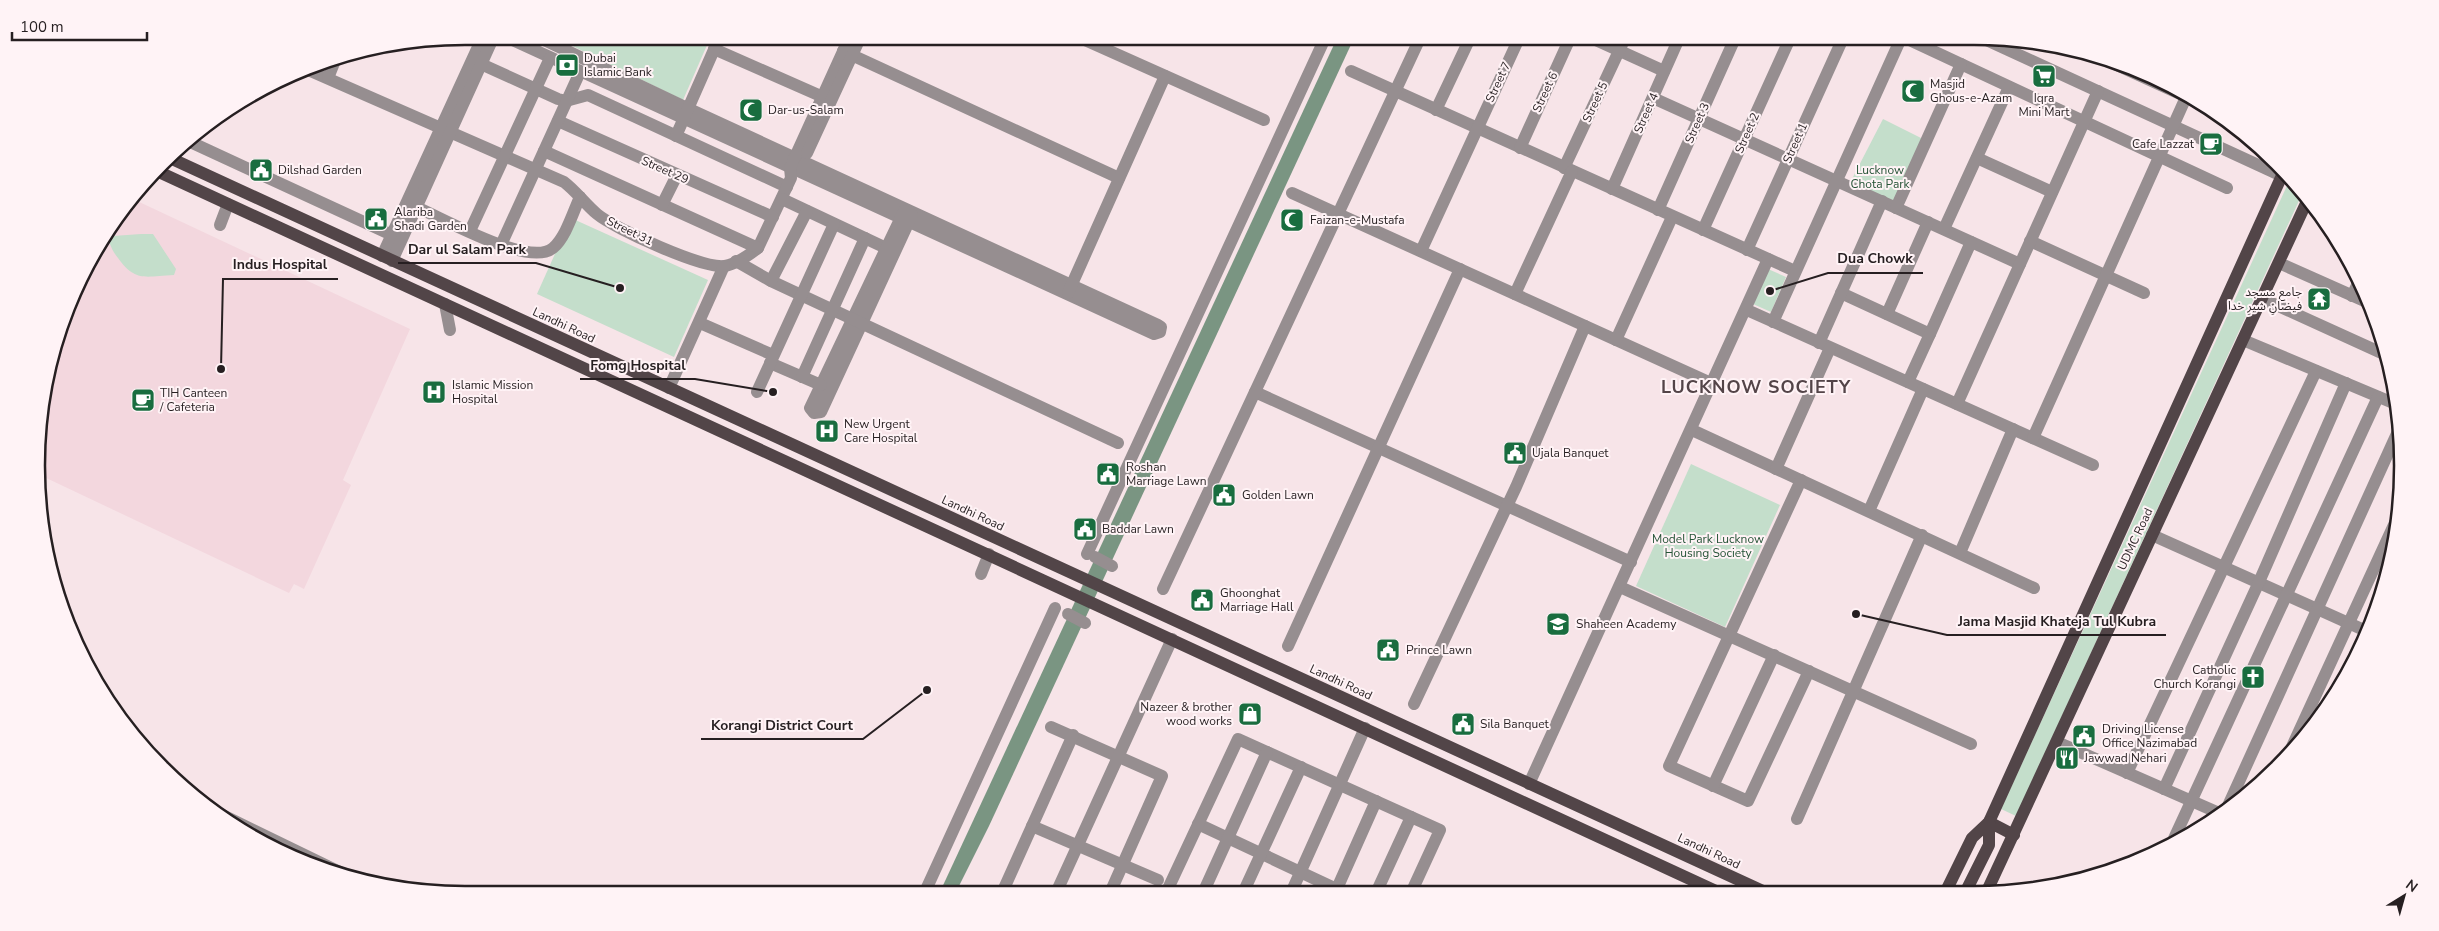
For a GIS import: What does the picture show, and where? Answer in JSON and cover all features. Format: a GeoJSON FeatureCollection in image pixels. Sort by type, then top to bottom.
{"type":"FeatureCollection","features":[{"type":"Feature","properties":{"kind":"main road","name":"Landhi Road"},"geometry":{"type":"LineString","coordinates":[[176,161],[1753,886]]}},
{"type":"Feature","properties":{"kind":"main road"},"geometry":{"type":"LineString","coordinates":[[162,174],[1705,886]]}},
{"type":"Feature","properties":{"kind":"main road","name":"UDMC Road"},"geometry":{"type":"LineString","coordinates":[[1989,822],[2281,178]]}},
{"type":"Feature","properties":{"kind":"main road","name":"UDMC Road"},"geometry":{"type":"LineString","coordinates":[[1990,885],[2304,207]]}},
{"type":"Feature","properties":{"kind":"main road"},"geometry":{"type":"LineString","coordinates":[[1989,822],[2014,835]]}},
{"type":"Feature","properties":{"kind":"main road"},"geometry":{"type":"LineString","coordinates":[[1948,886],[1972,838],[1989,822]]}},
{"type":"Feature","properties":{"kind":"main road"},"geometry":{"type":"LineString","coordinates":[[1968,886],[1988,845],[1989,822]]}},
{"type":"Feature","properties":{"kind":"street"},"geometry":{"type":"LineString","coordinates":[[387,258],[416,207],[479,45]]}},
{"type":"Feature","properties":{"kind":"street"},"geometry":{"type":"LineString","coordinates":[[387,258],[392,235],[490,45]]}},
{"type":"Feature","properties":{"kind":"street"},"geometry":{"type":"LineString","coordinates":[[523,45],[580,72],[686,114]]}},
{"type":"Feature","properties":{"kind":"street"},"geometry":{"type":"LineString","coordinates":[[553,45],[794,171]]}},
{"type":"Feature","properties":{"kind":"street"},"geometry":{"type":"LineString","coordinates":[[676,136],[716,45]]}},
{"type":"Feature","properties":{"kind":"street"},"geometry":{"type":"LineString","coordinates":[[669,388],[730,264],[758,248],[848,53],[849,45]]}},
{"type":"Feature","properties":{"kind":"street"},"geometry":{"type":"LineString","coordinates":[[794,171],[823,98],[854,45]]}},
{"type":"Feature","properties":{"kind":"street"},"geometry":{"type":"LineString","coordinates":[[1096,45],[1264,120]]}},
{"type":"Feature","properties":{"kind":"street"},"geometry":{"type":"LineString","coordinates":[[1112,566],[1091,556],[1322,45]]}},
{"type":"Feature","properties":{"kind":"street"},"geometry":{"type":"LineString","coordinates":[[1163,589],[1417,45]]}},
{"type":"Feature","properties":{"kind":"street"},"geometry":{"type":"LineString","coordinates":[[1436,110],[1467,45]]}},
{"type":"Feature","properties":{"kind":"street","name":"Street 7"},"geometry":{"type":"LineString","coordinates":[[1421,252],[1516,45]]}},
{"type":"Feature","properties":{"kind":"street","name":"Street 6"},"geometry":{"type":"LineString","coordinates":[[1520,148],[1567,45]]}},
{"type":"Feature","properties":{"kind":"street"},"geometry":{"type":"LineString","coordinates":[[1606,45],[1664,71]]}},
{"type":"Feature","properties":{"kind":"street","name":"Street 5"},"geometry":{"type":"LineString","coordinates":[[1515,294],[1622,45]]}},
{"type":"Feature","properties":{"kind":"street","name":"Street 4"},"geometry":{"type":"LineString","coordinates":[[1612,189],[1676,45]]}},
{"type":"Feature","properties":{"kind":"street","name":"Street 3"},"geometry":{"type":"LineString","coordinates":[[1658,210],[1732,45]]}},
{"type":"Feature","properties":{"kind":"street","name":"Street 2"},"geometry":{"type":"LineString","coordinates":[[1703,230],[1787,45]]}},
{"type":"Feature","properties":{"kind":"street","name":"Street 1"},"geometry":{"type":"LineString","coordinates":[[1747,250],[1840,45]]}},
{"type":"Feature","properties":{"kind":"street"},"geometry":{"type":"LineString","coordinates":[[1773,322],[1898,45]]}},
{"type":"Feature","properties":{"kind":"street"},"geometry":{"type":"LineString","coordinates":[[1921,45],[2227,188]]}},
{"type":"Feature","properties":{"kind":"street"},"geometry":{"type":"LineString","coordinates":[[1999,46],[2272,169]]}},
{"type":"Feature","properties":{"kind":"street"},"geometry":{"type":"LineString","coordinates":[[714,49],[823,98]]}},
{"type":"Feature","properties":{"kind":"street"},"geometry":{"type":"LineString","coordinates":[[848,53],[1119,178]]}},
{"type":"Feature","properties":{"kind":"street"},"geometry":{"type":"LineString","coordinates":[[470,231],[550,58]]}},
{"type":"Feature","properties":{"kind":"street"},"geometry":{"type":"LineString","coordinates":[[481,64],[566,101],[588,95],[676,136],[794,171],[907,216],[1069,290],[1154,334],[1160,332],[1161,327],[1158,325],[1069,290]]}},
{"type":"Feature","properties":{"kind":"street"},"geometry":{"type":"LineString","coordinates":[[1896,208],[1961,64]]}},
{"type":"Feature","properties":{"kind":"street"},"geometry":{"type":"LineString","coordinates":[[328,78],[333,66]]}},
{"type":"Feature","properties":{"kind":"street"},"geometry":{"type":"LineString","coordinates":[[1351,71],[1795,272]]}},
{"type":"Feature","properties":{"kind":"street"},"geometry":{"type":"LineString","coordinates":[[502,245],[580,72]]}},
{"type":"Feature","properties":{"kind":"street","name":"Street 31"},"geometry":{"type":"LineString","coordinates":[[315,73],[564,182],[596,214],[618,227],[700,263],[730,264]]}},
{"type":"Feature","properties":{"kind":"street"},"geometry":{"type":"LineString","coordinates":[[1069,290],[1165,76]]}},
{"type":"Feature","properties":{"kind":"street"},"geometry":{"type":"LineString","coordinates":[[1944,230],[2009,86]]}},
{"type":"Feature","properties":{"kind":"street"},"geometry":{"type":"LineString","coordinates":[[1957,404],[2098,92]]}},
{"type":"Feature","properties":{"kind":"street"},"geometry":{"type":"LineString","coordinates":[[1652,98],[2020,264]]}},
{"type":"Feature","properties":{"kind":"street"},"geometry":{"type":"LineString","coordinates":[[2034,438],[2184,101]]}},
{"type":"Feature","properties":{"kind":"street","name":"Street 29"},"geometry":{"type":"LineString","coordinates":[[558,121],[773,217]]}},
{"type":"Feature","properties":{"kind":"street"},"geometry":{"type":"LineString","coordinates":[[195,144],[392,235]]}},
{"type":"Feature","properties":{"kind":"street"},"geometry":{"type":"LineString","coordinates":[[544,151],[758,248]]}},
{"type":"Feature","properties":{"kind":"street"},"geometry":{"type":"LineString","coordinates":[[1976,158],[2052,192]]}},
{"type":"Feature","properties":{"kind":"street"},"geometry":{"type":"LineString","coordinates":[[662,205],[677,175]]}},
{"type":"Feature","properties":{"kind":"street"},"geometry":{"type":"LineString","coordinates":[[1292,193],[1713,384]]}},
{"type":"Feature","properties":{"kind":"street"},"geometry":{"type":"LineString","coordinates":[[416,207],[502,245],[526,253],[549,251],[559,242],[580,197]]}},
{"type":"Feature","properties":{"kind":"street"},"geometry":{"type":"LineString","coordinates":[[782,199],[886,248]]}},
{"type":"Feature","properties":{"kind":"street"},"geometry":{"type":"LineString","coordinates":[[1776,469],[1825,345],[1841,293],[1882,202]]}},
{"type":"Feature","properties":{"kind":"street"},"geometry":{"type":"LineString","coordinates":[[220,225],[228,204]]}},
{"type":"Feature","properties":{"kind":"street"},"geometry":{"type":"LineString","coordinates":[[771,282],[807,211]]}},
{"type":"Feature","properties":{"kind":"street"},"geometry":{"type":"LineString","coordinates":[[907,216],[857,321],[810,408],[817,414],[821,412],[857,321],[886,248],[907,216]]}},
{"type":"Feature","properties":{"kind":"street"},"geometry":{"type":"LineString","coordinates":[[1616,340],[1672,216]]}},
{"type":"Feature","properties":{"kind":"street"},"geometry":{"type":"LineString","coordinates":[[1887,314],[1928,222]]}},
{"type":"Feature","properties":{"kind":"street"},"geometry":{"type":"LineString","coordinates":[[757,392],[834,224]]}},
{"type":"Feature","properties":{"kind":"street"},"geometry":{"type":"LineString","coordinates":[[802,377],[865,238]]}},
{"type":"Feature","properties":{"kind":"street"},"geometry":{"type":"LineString","coordinates":[[2030,241],[2144,293]]}},
{"type":"Feature","properties":{"kind":"street"},"geometry":{"type":"LineString","coordinates":[[1908,382],[1971,242]]}},
{"type":"Feature","properties":{"kind":"street"},"geometry":{"type":"LineString","coordinates":[[1529,784],[1713,384],[1768,259]]}},
{"type":"Feature","properties":{"kind":"street"},"geometry":{"type":"LineString","coordinates":[[2279,263],[2359,299]]}},
{"type":"Feature","properties":{"kind":"street"},"geometry":{"type":"LineString","coordinates":[[730,264],[1118,443]]}},
{"type":"Feature","properties":{"kind":"street"},"geometry":{"type":"LineString","coordinates":[[1288,646],[1460,269]]}},
{"type":"Feature","properties":{"kind":"street"},"geometry":{"type":"LineString","coordinates":[[2352,296],[2355,289]]}},
{"type":"Feature","properties":{"kind":"street"},"geometry":{"type":"LineString","coordinates":[[1841,293],[1930,334]]}},
{"type":"Feature","properties":{"kind":"street"},"geometry":{"type":"LineString","coordinates":[[2263,299],[2378,350]]}},
{"type":"Feature","properties":{"kind":"street"},"geometry":{"type":"LineString","coordinates":[[445,304],[450,330]]}},
{"type":"Feature","properties":{"kind":"street"},"geometry":{"type":"LineString","coordinates":[[1746,310],[2093,465]]}},
{"type":"Feature","properties":{"kind":"street"},"geometry":{"type":"LineString","coordinates":[[700,323],[772,359],[802,377],[821,385]]}},
{"type":"Feature","properties":{"kind":"street"},"geometry":{"type":"LineString","coordinates":[[1414,704],[1507,506],[1585,326]]}},
{"type":"Feature","properties":{"kind":"street"},"geometry":{"type":"LineString","coordinates":[[2243,340],[2389,401]]}},
{"type":"Feature","properties":{"kind":"street"},"geometry":{"type":"LineString","coordinates":[[2127,773],[2316,371]]}},
{"type":"Feature","properties":{"kind":"street"},"geometry":{"type":"LineString","coordinates":[[2164,789],[2259,582],[2346,383]]}},
{"type":"Feature","properties":{"kind":"street"},"geometry":{"type":"LineString","coordinates":[[1869,511],[1923,389]]}},
{"type":"Feature","properties":{"kind":"street"},"geometry":{"type":"LineString","coordinates":[[1255,392],[1631,562]]}},
{"type":"Feature","properties":{"kind":"street"},"geometry":{"type":"LineString","coordinates":[[2176,834],[2378,397]]}},
{"type":"Feature","properties":{"kind":"street"},"geometry":{"type":"LineString","coordinates":[[1960,553],[2013,429]]}},
{"type":"Feature","properties":{"kind":"street"},"geometry":{"type":"LineString","coordinates":[[1692,430],[2034,588]]}},
{"type":"Feature","properties":{"kind":"street"},"geometry":{"type":"LineString","coordinates":[[2232,796],[2393,442]]}},
{"type":"Feature","properties":{"kind":"street"},"geometry":{"type":"LineString","coordinates":[[1801,480],[1670,766],[1748,801],[1809,671]]}},
{"type":"Feature","properties":{"kind":"street"},"geometry":{"type":"LineString","coordinates":[[2152,535],[2361,629]]}},
{"type":"Feature","properties":{"kind":"street"},"geometry":{"type":"LineString","coordinates":[[1797,819],[1922,536]]}},
{"type":"Feature","properties":{"kind":"street"},"geometry":{"type":"LineString","coordinates":[[2299,731],[2388,537]]}},
{"type":"Feature","properties":{"kind":"street"},"geometry":{"type":"LineString","coordinates":[[981,574],[989,554]]}},
{"type":"Feature","properties":{"kind":"street"},"geometry":{"type":"LineString","coordinates":[[1620,587],[1971,744]]}},
{"type":"Feature","properties":{"kind":"street"},"geometry":{"type":"LineString","coordinates":[[928,886],[1055,608]]}},
{"type":"Feature","properties":{"kind":"street"},"geometry":{"type":"LineString","coordinates":[[1068,614],[1085,623]]}},
{"type":"Feature","properties":{"kind":"street"},"geometry":{"type":"LineString","coordinates":[[1059,886],[1172,639]]}},
{"type":"Feature","properties":{"kind":"street"},"geometry":{"type":"LineString","coordinates":[[1713,786],[1774,656]]}},
{"type":"Feature","properties":{"kind":"street"},"geometry":{"type":"LineString","coordinates":[[1051,727],[1073,735],[1162,776],[1113,886]]}},
{"type":"Feature","properties":{"kind":"street"},"geometry":{"type":"LineString","coordinates":[[1294,886],[1365,728]]}},
{"type":"Feature","properties":{"kind":"street"},"geometry":{"type":"LineString","coordinates":[[1006,886],[1073,735]]}},
{"type":"Feature","properties":{"kind":"street"},"geometry":{"type":"LineString","coordinates":[[1169,886],[1238,738],[1440,830],[1414,886]]}},
{"type":"Feature","properties":{"kind":"street"},"geometry":{"type":"LineString","coordinates":[[2057,742],[2213,810]]}},
{"type":"Feature","properties":{"kind":"street"},"geometry":{"type":"LineString","coordinates":[[1206,886],[1267,752]]}},
{"type":"Feature","properties":{"kind":"street"},"geometry":{"type":"LineString","coordinates":[[1246,886],[1301,767]]}},
{"type":"Feature","properties":{"kind":"street"},"geometry":{"type":"LineString","coordinates":[[1341,886],[1376,801]]}},
{"type":"Feature","properties":{"kind":"street"},"geometry":{"type":"LineString","coordinates":[[1379,886],[1411,816]]}},
{"type":"Feature","properties":{"kind":"street"},"geometry":{"type":"LineString","coordinates":[[1198,824],[1329,886]]}},
{"type":"Feature","properties":{"kind":"street"},"geometry":{"type":"LineString","coordinates":[[1032,826],[1158,880]]}},
{"type":"Feature","properties":{"kind":"shaded area"},"geometry":{"type":"Polygon","coordinates":[[[1334,45],[1351,45],[989,826],[959,886],[943,886],[1334,45]]]}},
{"type":"Feature","properties":{"kind":"shaded area"},"geometry":{"type":"Polygon","coordinates":[[[138,202],[410,329],[343,480],[351,485],[304,589],[294,584],[289,593],[45,478],[46,438],[53,383],[67,330],[88,280],[101,255],[138,202]]]}},
{"type":"Feature","properties":{"kind":"green space"},"geometry":{"type":"Polygon","coordinates":[[[570,45],[707,45],[683,100],[570,45]]]}},
{"type":"Feature","properties":{"kind":"green space","name":"Lucknow Chota Park"},"geometry":{"type":"Polygon","coordinates":[[[1883,119],[1923,139],[1891,208],[1855,191],[1852,179],[1883,119]]]}},
{"type":"Feature","properties":{"kind":"green space"},"geometry":{"type":"Polygon","coordinates":[[[2287,185],[2299,200],[2016,816],[2001,809],[2287,185]]]}},
{"type":"Feature","properties":{"kind":"green space"},"geometry":{"type":"Polygon","coordinates":[[[571,218],[708,280],[674,357],[537,294],[571,218]]]}},
{"type":"Feature","properties":{"kind":"green space"},"geometry":{"type":"Polygon","coordinates":[[[153,234],[176,269],[174,275],[149,277],[136,275],[124,266],[113,250],[109,242],[113,236],[153,234]]]}},
{"type":"Feature","properties":{"kind":"green space"},"geometry":{"type":"Polygon","coordinates":[[[1768,269],[1786,277],[1771,312],[1753,304],[1768,269]]]}},
{"type":"Feature","properties":{"kind":"green space","name":"Model Park Lucknow Housing Society"},"geometry":{"type":"Polygon","coordinates":[[[1691,464],[1780,505],[1725,627],[1636,586],[1691,464]]]}},
{"type":"Feature","properties":{"kind":"place","name":"Dubai Islamic Bank"},"geometry":{"type":"Point","coordinates":[567,65]}},
{"type":"Feature","properties":{"kind":"place","name":"Iqra Mini Mart"},"geometry":{"type":"Point","coordinates":[2044,76]}},
{"type":"Feature","properties":{"kind":"place","name":"Masjid Ghous-e-Azam"},"geometry":{"type":"Point","coordinates":[1913,91]}},
{"type":"Feature","properties":{"kind":"place","name":"Dar-us-Salam"},"geometry":{"type":"Point","coordinates":[751,110]}},
{"type":"Feature","properties":{"kind":"place","name":"Cafe Lazzat"},"geometry":{"type":"Point","coordinates":[2211,144]}},
{"type":"Feature","properties":{"kind":"place","name":"Dilshad Garden"},"geometry":{"type":"Point","coordinates":[261,170]}},
{"type":"Feature","properties":{"kind":"place","name":"Alariba Shadi Garden"},"geometry":{"type":"Point","coordinates":[376,219]}},
{"type":"Feature","properties":{"kind":"place","name":"Faizan-e-Mustafa"},"geometry":{"type":"Point","coordinates":[1292,220]}},
{"type":"Feature","properties":{"kind":"place","name":"Dar ul Salam Park"},"geometry":{"type":"Point","coordinates":[620,288]}},
{"type":"Feature","properties":{"kind":"place","name":"Dua Chowk"},"geometry":{"type":"Point","coordinates":[1770,291]}},
{"type":"Feature","properties":{"kind":"place","name":"جامع مسجد فیضانِ شیرِ خدا"},"geometry":{"type":"Point","coordinates":[2319,299]}},
{"type":"Feature","properties":{"kind":"place","name":"Indus Hospital"},"geometry":{"type":"Point","coordinates":[221,369]}},
{"type":"Feature","properties":{"kind":"place","name":"Islamic Mission Hospital"},"geometry":{"type":"Point","coordinates":[434,392]}},
{"type":"Feature","properties":{"kind":"place","name":"Fomg Hospital"},"geometry":{"type":"Point","coordinates":[773,392]}},
{"type":"Feature","properties":{"kind":"place","name":"TIH Canteen / Cafeteria"},"geometry":{"type":"Point","coordinates":[143,400]}},
{"type":"Feature","properties":{"kind":"place","name":"New Urgent Care Hospital"},"geometry":{"type":"Point","coordinates":[827,431]}},
{"type":"Feature","properties":{"kind":"place","name":"Ujala Banquet"},"geometry":{"type":"Point","coordinates":[1515,453]}},
{"type":"Feature","properties":{"kind":"place","name":"Roshan Marriage Lawn"},"geometry":{"type":"Point","coordinates":[1108,474]}},
{"type":"Feature","properties":{"kind":"place","name":"Golden Lawn"},"geometry":{"type":"Point","coordinates":[1224,495]}},
{"type":"Feature","properties":{"kind":"place","name":"Baddar Lawn"},"geometry":{"type":"Point","coordinates":[1085,529]}},
{"type":"Feature","properties":{"kind":"place","name":"Ghoonghat Marriage Hall"},"geometry":{"type":"Point","coordinates":[1202,600]}},
{"type":"Feature","properties":{"kind":"place","name":"Jama Masjid Khateja Tul Kubra"},"geometry":{"type":"Point","coordinates":[1856,614]}},
{"type":"Feature","properties":{"kind":"place","name":"Shaheen Academy"},"geometry":{"type":"Point","coordinates":[1558,624]}},
{"type":"Feature","properties":{"kind":"place","name":"Prince Lawn"},"geometry":{"type":"Point","coordinates":[1388,650]}},
{"type":"Feature","properties":{"kind":"place","name":"Catholic Church Korangi"},"geometry":{"type":"Point","coordinates":[2253,677]}},
{"type":"Feature","properties":{"kind":"place","name":"Korangi District Court"},"geometry":{"type":"Point","coordinates":[927,690]}},
{"type":"Feature","properties":{"kind":"place","name":"Nazeer & brother wood works"},"geometry":{"type":"Point","coordinates":[1250,714]}},
{"type":"Feature","properties":{"kind":"place","name":"Sila Banquet"},"geometry":{"type":"Point","coordinates":[1463,724]}},
{"type":"Feature","properties":{"kind":"place","name":"Driving License Office Nazimabad"},"geometry":{"type":"Point","coordinates":[2084,736]}},
{"type":"Feature","properties":{"kind":"place","name":"Jawwad Nehari"},"geometry":{"type":"Point","coordinates":[2067,758]}},
{"type":"Feature","properties":{"kind":"district","name":"LUCKNOW SOCIETY"},"geometry":{"type":"Point","coordinates":[1756,387]}}]}
